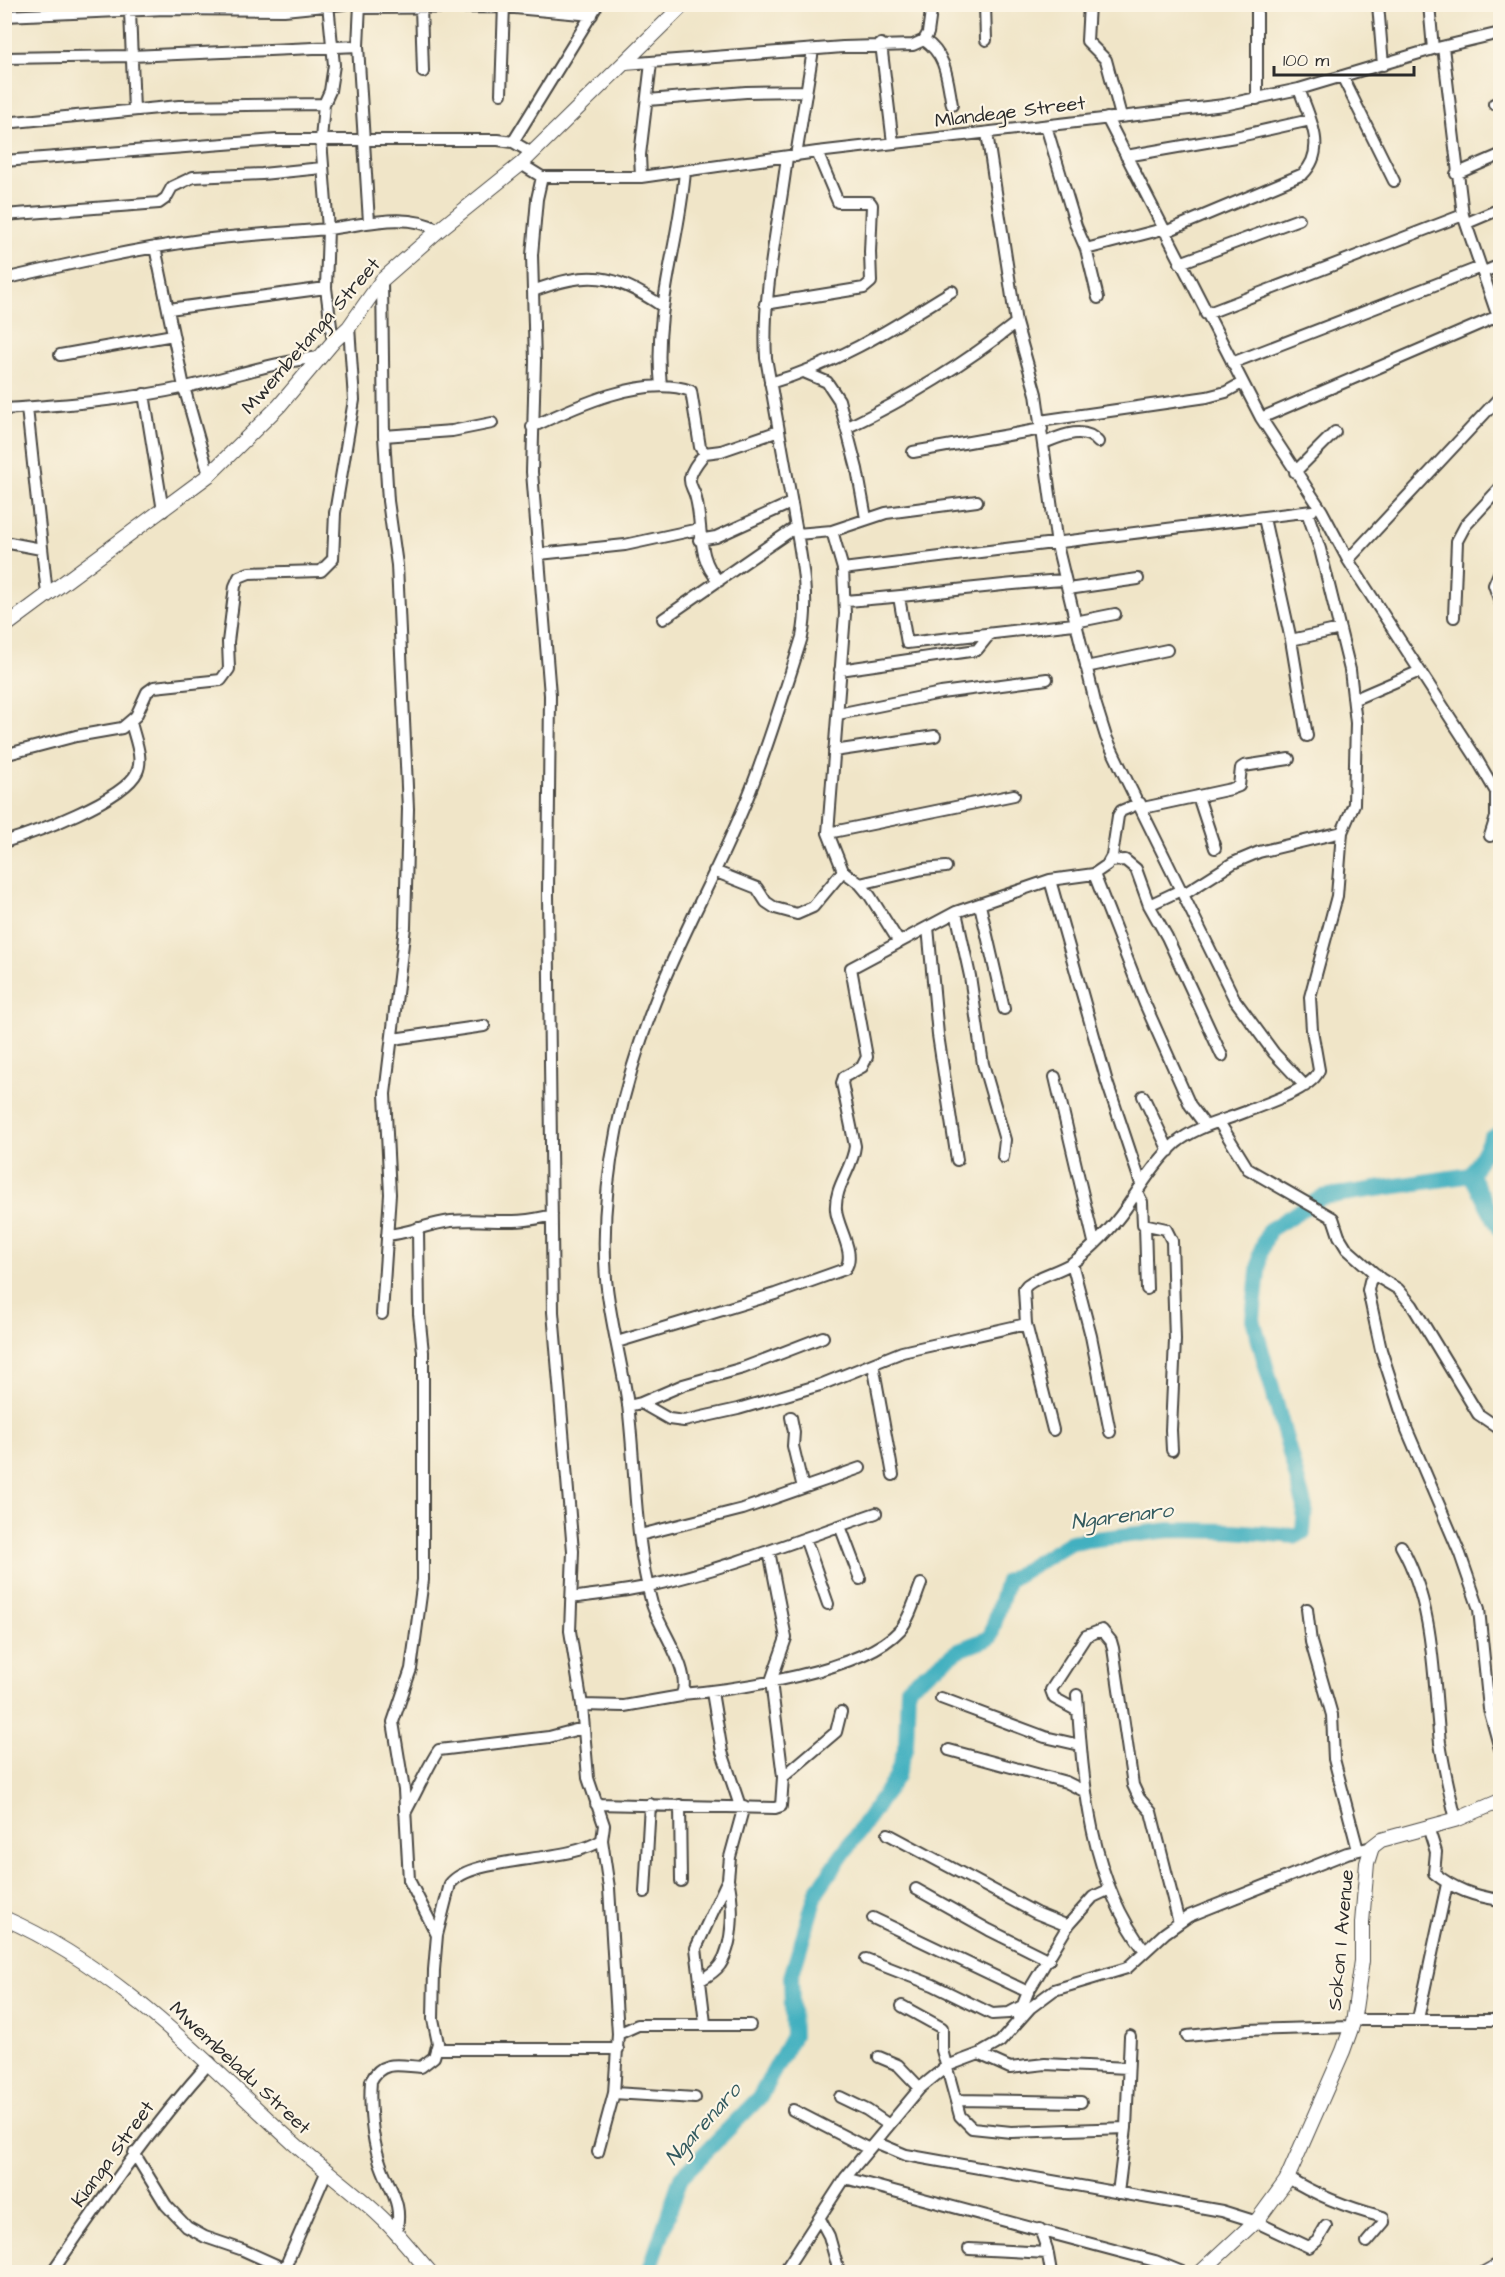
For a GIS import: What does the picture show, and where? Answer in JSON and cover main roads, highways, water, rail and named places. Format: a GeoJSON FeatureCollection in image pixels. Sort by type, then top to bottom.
{"type":"FeatureCollection","features":[{"type":"Feature","properties":{"kind":"waterway"},"geometry":{"type":"LineString","coordinates":[[1471,1175],[1491,1138],[1500,1134]]}},
{"type":"Feature","properties":{"kind":"waterway","name":"Ngarenaro"},"geometry":{"type":"LineString","coordinates":[[649,2272],[681,2177],[759,2098],[793,2036],[791,1977],[817,1891],[896,1778],[906,1746],[908,1687],[959,1650],[990,1638],[1007,1581],[1071,1542],[1170,1530],[1233,1531],[1296,1536],[1303,1532],[1305,1508],[1253,1319],[1260,1253],[1269,1230],[1322,1197],[1471,1175],[1500,1229]]}}]}
